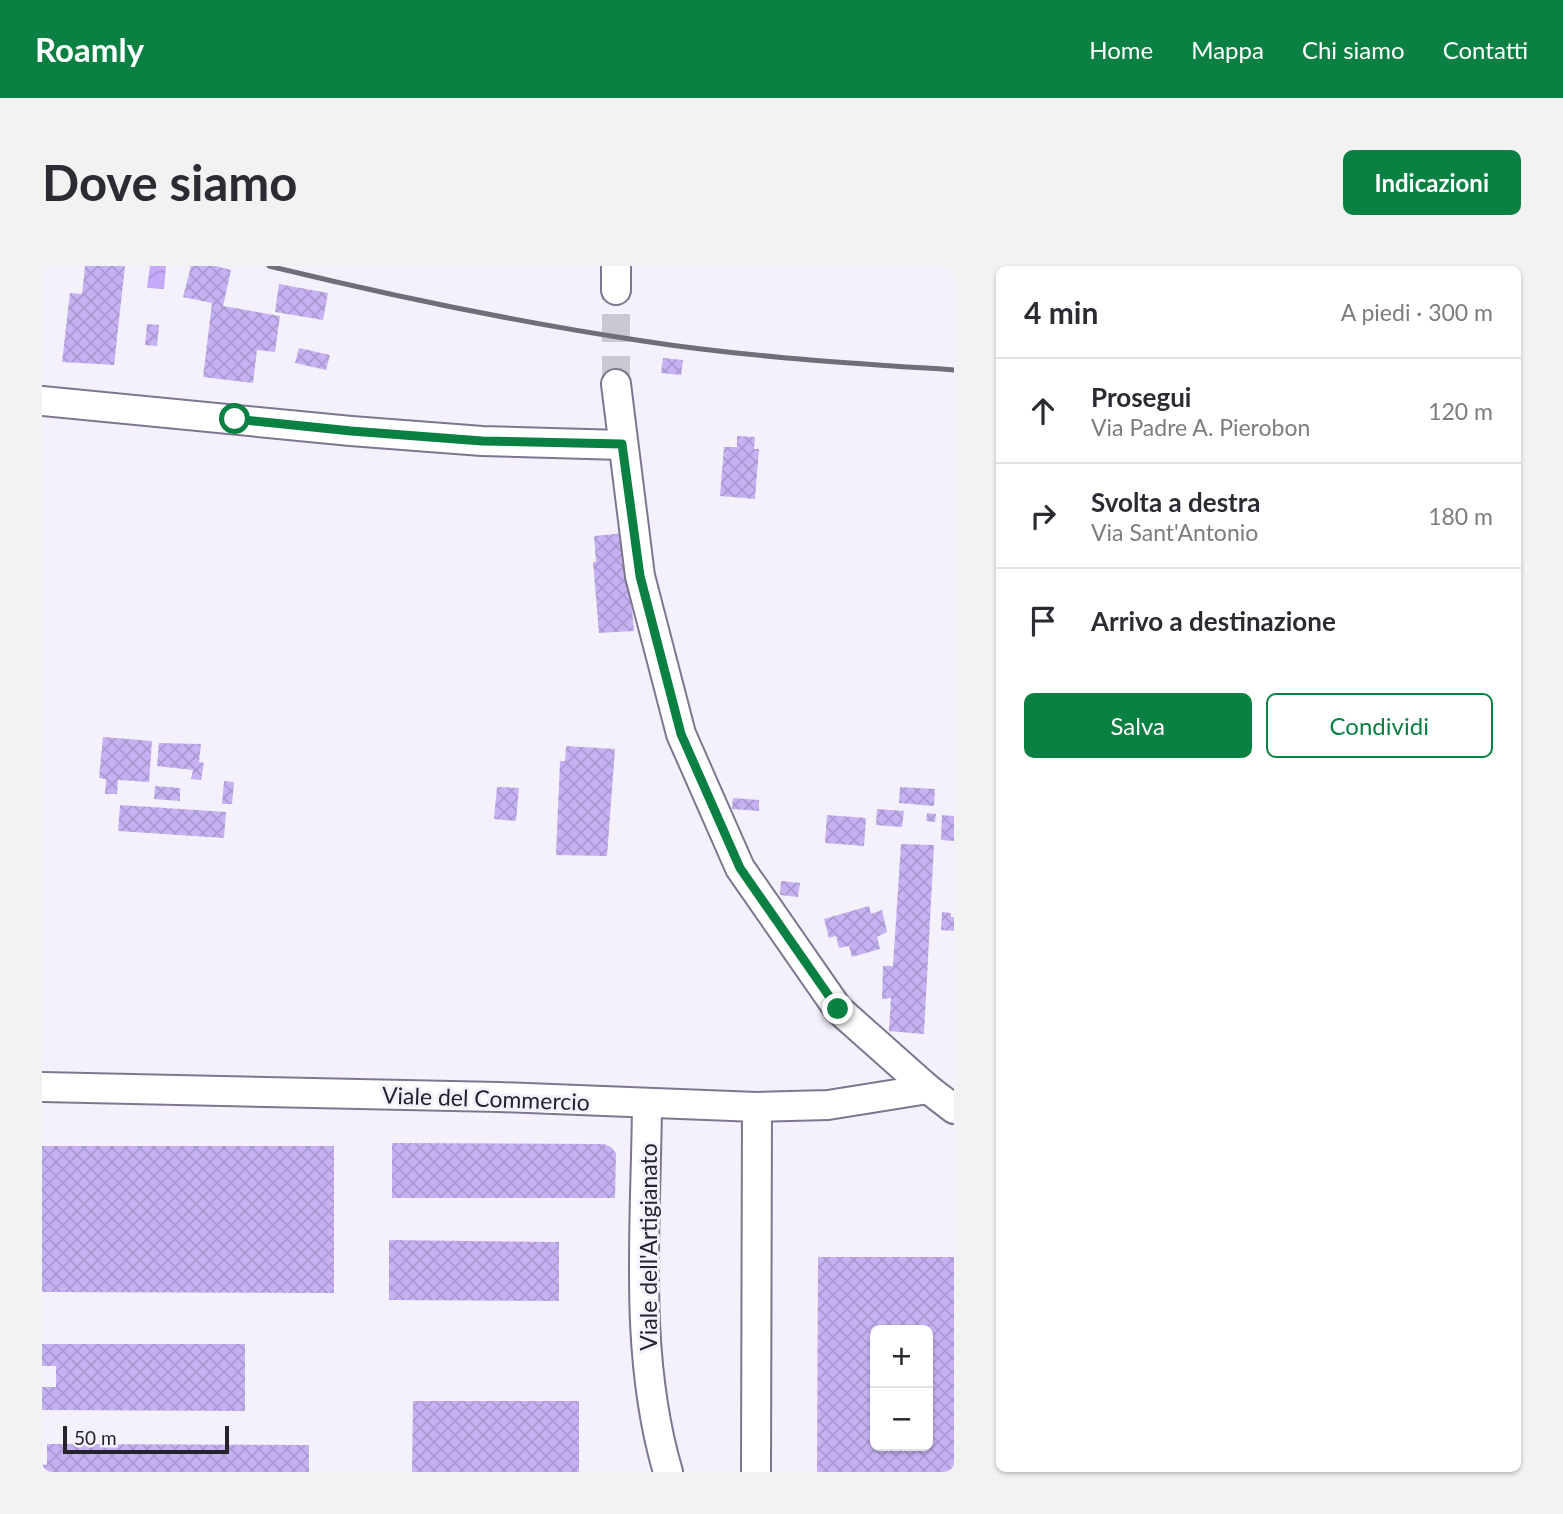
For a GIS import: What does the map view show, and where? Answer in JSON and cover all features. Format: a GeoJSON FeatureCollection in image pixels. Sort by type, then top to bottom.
{"type":"FeatureCollection","features":[{"type":"Feature","properties":{"kind":"street"},"geometry":{"type":"LineString","coordinates":[[615,384],[640,576],[681,734],[740,868],[838,1009],[954,1109]]}},
{"type":"Feature","properties":{"kind":"street"},"geometry":{"type":"LineString","coordinates":[[42,401],[468,440],[622,444]]}},
{"type":"Feature","properties":{"kind":"street","name":"Viale del Commercio"},"geometry":{"type":"LineString","coordinates":[[42,1087],[499,1097],[757,1107],[828,1105],[928,1089]]}},
{"type":"Feature","properties":{"kind":"street","name":"Viale dell'Artigianato"},"geometry":{"type":"LineString","coordinates":[[647,1104],[644,1327],[658,1439],[668,1472]]}},
{"type":"Feature","properties":{"kind":"street"},"geometry":{"type":"LineString","coordinates":[[756,1472],[757,1107]]}},
{"type":"Feature","properties":{"kind":"water"},"geometry":{"type":"Polygon","coordinates":[[[150,266],[166,266],[164,289],[147,288],[150,266]]]}},
{"type":"Feature","properties":{"kind":"building"},"geometry":{"type":"Polygon","coordinates":[[[85,266],[125,266],[114,365],[62,362],[70,293],[82,294],[85,266]]]}},
{"type":"Feature","properties":{"kind":"building"},"geometry":{"type":"Polygon","coordinates":[[[191,266],[216,266],[231,270],[223,306],[280,316],[275,352],[257,350],[253,383],[203,377],[212,303],[183,297],[191,266]]]}},
{"type":"Feature","properties":{"kind":"building"},"geometry":{"type":"Polygon","coordinates":[[[279,284],[328,293],[323,320],[275,312],[279,284]]]}},
{"type":"Feature","properties":{"kind":"building"},"geometry":{"type":"Polygon","coordinates":[[[147,324],[159,325],[157,346],[145,345],[147,324]]]}},
{"type":"Feature","properties":{"kind":"building"},"geometry":{"type":"Polygon","coordinates":[[[299,348],[330,355],[326,370],[295,363],[299,348]]]}},
{"type":"Feature","properties":{"kind":"building"},"geometry":{"type":"Polygon","coordinates":[[[663,358],[683,360],[681,375],[661,373],[663,358]]]}},
{"type":"Feature","properties":{"kind":"building"},"geometry":{"type":"Polygon","coordinates":[[[737,436],[755,437],[754,449],[759,449],[755,499],[720,496],[724,447],[737,447],[737,436]]]}},
{"type":"Feature","properties":{"kind":"building"},"geometry":{"type":"Polygon","coordinates":[[[625,533],[634,631],[599,633],[593,562],[596,562],[594,536],[625,533]]]}},
{"type":"Feature","properties":{"kind":"building"},"geometry":{"type":"Polygon","coordinates":[[[103,737],[152,741],[149,782],[118,780],[117,794],[105,794],[106,779],[99,778],[103,737]]]}},
{"type":"Feature","properties":{"kind":"building"},"geometry":{"type":"Polygon","coordinates":[[[159,743],[201,744],[199,762],[204,763],[201,780],[191,779],[193,770],[157,766],[159,743]]]}},
{"type":"Feature","properties":{"kind":"building"},"geometry":{"type":"Polygon","coordinates":[[[566,746],[615,749],[607,856],[556,855],[560,761],[565,761],[566,746]]]}},
{"type":"Feature","properties":{"kind":"building"},"geometry":{"type":"Polygon","coordinates":[[[224,781],[234,782],[232,804],[222,804],[224,781]]]}},
{"type":"Feature","properties":{"kind":"building"},"geometry":{"type":"Polygon","coordinates":[[[155,786],[180,788],[180,801],[154,799],[155,786]]]}},
{"type":"Feature","properties":{"kind":"building"},"geometry":{"type":"Polygon","coordinates":[[[497,787],[519,788],[516,821],[494,819],[497,787]]]}},
{"type":"Feature","properties":{"kind":"building"},"geometry":{"type":"Polygon","coordinates":[[[900,787],[935,789],[934,806],[899,803],[900,787]]]}},
{"type":"Feature","properties":{"kind":"building"},"geometry":{"type":"Polygon","coordinates":[[[733,798],[759,800],[759,811],[732,809],[733,798]]]}},
{"type":"Feature","properties":{"kind":"building"},"geometry":{"type":"Polygon","coordinates":[[[120,805],[226,812],[224,838],[118,831],[120,805]]]}},
{"type":"Feature","properties":{"kind":"building"},"geometry":{"type":"Polygon","coordinates":[[[877,809],[904,811],[902,827],[876,825],[877,809]]]}},
{"type":"Feature","properties":{"kind":"building"},"geometry":{"type":"Polygon","coordinates":[[[927,813],[936,814],[935,822],[926,821],[927,813]]]}},
{"type":"Feature","properties":{"kind":"building"},"geometry":{"type":"Polygon","coordinates":[[[827,815],[866,818],[864,846],[825,843],[827,815]]]}},
{"type":"Feature","properties":{"kind":"building"},"geometry":{"type":"Polygon","coordinates":[[[942,815],[954,816],[954,841],[941,840],[942,815]]]}},
{"type":"Feature","properties":{"kind":"building"},"geometry":{"type":"Polygon","coordinates":[[[901,844],[934,845],[924,1034],[889,1031],[891,998],[882,999],[883,966],[893,966],[901,844]]]}},
{"type":"Feature","properties":{"kind":"building"},"geometry":{"type":"Polygon","coordinates":[[[781,881],[800,883],[798,897],[780,895],[781,881]]]}},
{"type":"Feature","properties":{"kind":"building"},"geometry":{"type":"Polygon","coordinates":[[[869,906],[871,914],[882,910],[887,932],[877,937],[880,949],[852,957],[849,946],[839,948],[836,936],[829,938],[824,919],[869,906]]]}},
{"type":"Feature","properties":{"kind":"building"},"geometry":{"type":"Polygon","coordinates":[[[942,912],[951,913],[951,917],[954,917],[954,931],[941,930],[942,912]]]}},
{"type":"Feature","properties":{"kind":"building"},"geometry":{"type":"Polygon","coordinates":[[[392,1143],[604,1144],[616,1153],[615,1198],[392,1198],[392,1143]]]}},
{"type":"Feature","properties":{"kind":"building"},"geometry":{"type":"Polygon","coordinates":[[[42,1146],[334,1146],[334,1293],[42,1292],[42,1146]]]}},
{"type":"Feature","properties":{"kind":"building"},"geometry":{"type":"Polygon","coordinates":[[[389,1240],[559,1242],[559,1301],[389,1300],[389,1240]]]}},
{"type":"Feature","properties":{"kind":"building"},"geometry":{"type":"Polygon","coordinates":[[[818,1257],[954,1257],[954,1472],[817,1472],[818,1257]]]}},
{"type":"Feature","properties":{"kind":"building"},"geometry":{"type":"Polygon","coordinates":[[[42,1344],[245,1344],[245,1411],[42,1410],[42,1387],[56,1387],[56,1366],[42,1366],[42,1344]]]}},
{"type":"Feature","properties":{"kind":"building"},"geometry":{"type":"Polygon","coordinates":[[[413,1401],[579,1401],[579,1472],[412,1472],[413,1401]]]}},
{"type":"Feature","properties":{"kind":"building"},"geometry":{"type":"Polygon","coordinates":[[[47,1444],[309,1445],[309,1472],[42,1472],[42,1464],[47,1465],[47,1444]]]}},
{"type":"Feature","properties":{"kind":"tunnel"},"geometry":{"type":"LineString","coordinates":[[616,290],[616,384]]}},
{"type":"Feature","properties":{"kind":"railway"},"geometry":{"type":"LineString","coordinates":[[269,266],[455,308],[682,347],[954,370]]}},
{"type":"Feature","properties":{"kind":"route"},"geometry":{"type":"LineString","coordinates":[[235,419],[482,441],[622,444],[640,576],[681,734],[740,868],[838,1009]]}}]}
